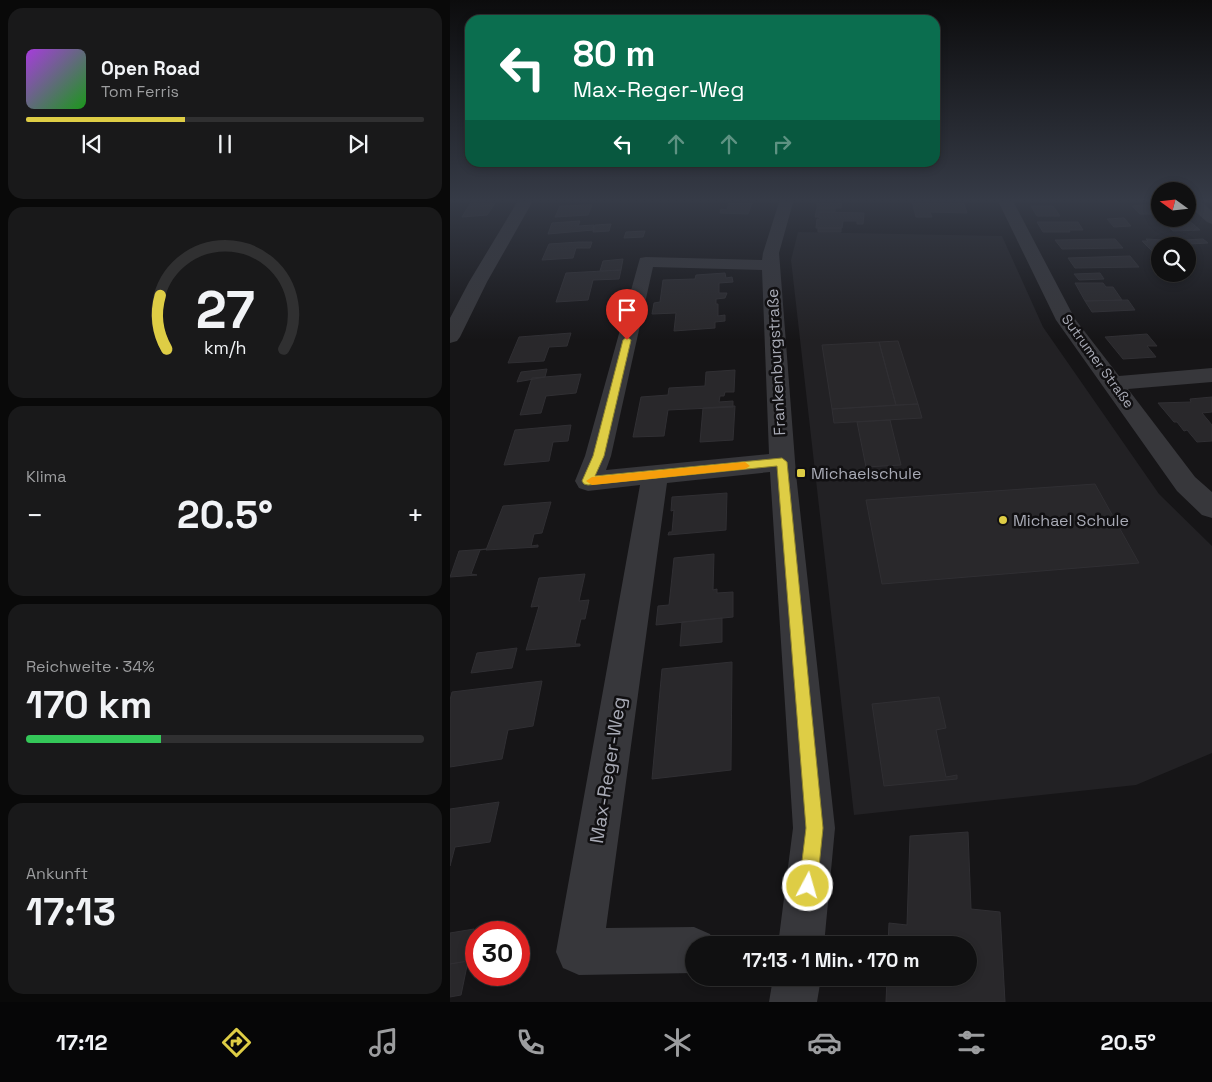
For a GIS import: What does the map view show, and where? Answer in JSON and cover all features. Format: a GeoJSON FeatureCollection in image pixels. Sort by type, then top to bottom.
{"type":"FeatureCollection","features":[{"type":"Feature","properties":{"kind":"street"},"geometry":{"type":"LineString","coordinates":[[450,338],[478,282],[499,246]]}},
{"type":"Feature","properties":{"kind":"street","name":"Frankenburgstraße"},"geometry":{"type":"LineString","coordinates":[[773,246],[771,265],[782,462],[814,828],[803,936]]}},
{"type":"Feature","properties":{"kind":"street","name":"Sutrumer Straße"},"geometry":{"type":"LineString","coordinates":[[1028,246],[1066,320],[1114,383],[1186,484],[1212,508]]}},
{"type":"Feature","properties":{"kind":"street"},"geometry":{"type":"LineString","coordinates":[[771,265],[646,262],[598,456],[588,481],[782,462]]}},
{"type":"Feature","properties":{"kind":"street"},"geometry":{"type":"LineString","coordinates":[[1114,383],[1212,375]]}},
{"type":"Feature","properties":{"kind":"street","name":"Max-Reger-Weg"},"geometry":{"type":"LineString","coordinates":[[655,475],[579,952],[685,950]]}},
{"type":"Feature","properties":{"kind":"street"},"geometry":{"type":"LineString","coordinates":[[793,1002],[796,986]]}},
{"type":"Feature","properties":{"kind":"shaded area","name":"Michael Schule"},"geometry":{"type":"Polygon","coordinates":[[[795,246],[1006,246],[1043,327],[1159,494],[1212,546],[1212,753],[1136,785],[854,815],[791,260],[795,246]]]}},
{"type":"Feature","properties":{"kind":"building"},"geometry":{"type":"Polygon","coordinates":[[[548,246],[591,246],[590,248],[576,248],[573,258],[542,260],[548,246]]]}},
{"type":"Feature","properties":{"kind":"building"},"geometry":{"type":"Polygon","coordinates":[[[1059,246],[1121,246],[1123,248],[1062,249],[1059,246]]]}},
{"type":"Feature","properties":{"kind":"building"},"geometry":{"type":"Polygon","coordinates":[[[1130,256],[1139,267],[1075,268],[1068,258],[1130,256]]]}},
{"type":"Feature","properties":{"kind":"building"},"geometry":{"type":"Polygon","coordinates":[[[623,259],[621,270],[600,271],[603,261],[623,259]]]}},
{"type":"Feature","properties":{"kind":"building"},"geometry":{"type":"Polygon","coordinates":[[[621,270],[619,279],[593,280],[588,300],[556,302],[566,273],[621,270]]]}},
{"type":"Feature","properties":{"kind":"building"},"geometry":{"type":"Polygon","coordinates":[[[725,273],[726,278],[732,277],[733,282],[719,283],[719,293],[727,293],[725,298],[716,299],[718,316],[725,315],[725,321],[715,322],[715,328],[674,331],[676,313],[652,314],[654,303],[660,302],[663,280],[695,279],[696,275],[725,273]]]}},
{"type":"Feature","properties":{"kind":"building"},"geometry":{"type":"Polygon","coordinates":[[[1100,273],[1104,279],[1079,280],[1074,274],[1100,273]]]}},
{"type":"Feature","properties":{"kind":"building"},"geometry":{"type":"Polygon","coordinates":[[[1075,283],[1103,283],[1106,287],[1113,287],[1122,300],[1085,301],[1075,283]]]}},
{"type":"Feature","properties":{"kind":"building"},"geometry":{"type":"Polygon","coordinates":[[[1128,300],[1135,310],[1092,312],[1085,301],[1128,300]]]}},
{"type":"Feature","properties":{"kind":"building"},"geometry":{"type":"Polygon","coordinates":[[[571,333],[567,346],[549,347],[544,361],[508,363],[519,337],[571,333]]]}},
{"type":"Feature","properties":{"kind":"building"},"geometry":{"type":"Polygon","coordinates":[[[1147,334],[1157,346],[1147,346],[1156,357],[1123,359],[1105,337],[1147,334]]]}},
{"type":"Feature","properties":{"kind":"building"},"geometry":{"type":"Polygon","coordinates":[[[898,341],[918,404],[896,405],[879,342],[898,341]]]}},
{"type":"Feature","properties":{"kind":"building"},"geometry":{"type":"Polygon","coordinates":[[[879,342],[896,405],[832,409],[822,345],[879,342]]]}},
{"type":"Feature","properties":{"kind":"building"},"geometry":{"type":"Polygon","coordinates":[[[547,369],[545,377],[517,382],[521,372],[547,369]]]}},
{"type":"Feature","properties":{"kind":"building"},"geometry":{"type":"Polygon","coordinates":[[[735,370],[734,392],[725,392],[724,396],[720,396],[719,402],[733,401],[733,407],[668,410],[664,436],[633,437],[641,397],[668,395],[669,388],[705,386],[706,372],[735,370]]]}},
{"type":"Feature","properties":{"kind":"building"},"geometry":{"type":"Polygon","coordinates":[[[581,374],[576,393],[546,396],[541,413],[520,415],[532,378],[581,374]]]}},
{"type":"Feature","properties":{"kind":"building"},"geometry":{"type":"Polygon","coordinates":[[[1212,397],[1212,412],[1202,413],[1212,425],[1212,441],[1197,442],[1187,430],[1184,431],[1177,422],[1174,422],[1158,403],[1191,402],[1190,399],[1212,397]]]}},
{"type":"Feature","properties":{"kind":"building"},"geometry":{"type":"Polygon","coordinates":[[[918,404],[922,418],[834,423],[832,409],[918,404]]]}},
{"type":"Feature","properties":{"kind":"building"},"geometry":{"type":"Polygon","coordinates":[[[735,406],[733,440],[700,442],[703,408],[735,406]]]}},
{"type":"Feature","properties":{"kind":"building"},"geometry":{"type":"Polygon","coordinates":[[[890,420],[901,465],[866,467],[857,422],[890,420]]]}},
{"type":"Feature","properties":{"kind":"building"},"geometry":{"type":"Polygon","coordinates":[[[571,425],[568,441],[553,442],[549,461],[504,465],[515,430],[571,425]]]}},
{"type":"Feature","properties":{"kind":"building"},"geometry":{"type":"Polygon","coordinates":[[[1095,484],[1139,563],[882,584],[866,500],[1095,484]]]}},
{"type":"Feature","properties":{"kind":"building"},"geometry":{"type":"Polygon","coordinates":[[[727,493],[726,530],[668,535],[669,532],[672,532],[674,510],[671,511],[672,497],[727,493]]]}},
{"type":"Feature","properties":{"kind":"building"},"geometry":{"type":"Polygon","coordinates":[[[551,502],[542,533],[534,534],[531,546],[538,545],[538,547],[486,550],[503,506],[551,502]]]}},
{"type":"Feature","properties":{"kind":"building"},"geometry":{"type":"Polygon","coordinates":[[[487,549],[480,550],[471,574],[477,575],[450,577],[459,551],[487,549]]]}},
{"type":"Feature","properties":{"kind":"building"},"geometry":{"type":"Polygon","coordinates":[[[714,554],[713,590],[717,589],[717,593],[733,592],[733,617],[656,625],[658,606],[669,605],[674,558],[714,554]]]}},
{"type":"Feature","properties":{"kind":"building"},"geometry":{"type":"Polygon","coordinates":[[[585,574],[579,601],[589,600],[585,619],[581,619],[575,644],[580,644],[580,646],[526,650],[539,606],[531,607],[539,578],[585,574]]]}},
{"type":"Feature","properties":{"kind":"building"},"geometry":{"type":"Polygon","coordinates":[[[722,618],[722,642],[680,646],[682,622],[722,618]]]}},
{"type":"Feature","properties":{"kind":"building"},"geometry":{"type":"Polygon","coordinates":[[[517,648],[512,668],[471,673],[477,653],[517,648]]]}},
{"type":"Feature","properties":{"kind":"building"},"geometry":{"type":"Polygon","coordinates":[[[732,662],[731,770],[652,779],[662,669],[732,662]]]}},
{"type":"Feature","properties":{"kind":"building"},"geometry":{"type":"Polygon","coordinates":[[[542,681],[533,726],[508,730],[502,759],[450,767],[450,700],[452,692],[542,681]]]}},
{"type":"Feature","properties":{"kind":"building"},"geometry":{"type":"Polygon","coordinates":[[[939,697],[946,728],[936,730],[946,777],[957,775],[957,779],[884,786],[872,704],[939,697]]]}},
{"type":"Feature","properties":{"kind":"building"},"geometry":{"type":"Polygon","coordinates":[[[499,802],[490,842],[455,847],[450,866],[450,809],[499,802]]]}},
{"type":"Feature","properties":{"kind":"building"},"geometry":{"type":"Polygon","coordinates":[[[968,832],[971,909],[1000,912],[1005,1002],[886,1002],[887,986],[977,986],[977,936],[888,936],[889,923],[907,925],[910,836],[968,832]]]}},
{"type":"Feature","properties":{"kind":"building"},"geometry":{"type":"Polygon","coordinates":[[[465,930],[465,962],[450,964],[450,933],[465,930]]]}},
{"type":"Feature","properties":{"kind":"building"},"geometry":{"type":"Polygon","coordinates":[[[465,962],[465,976],[461,995],[450,997],[450,964],[465,962]]]}},
{"type":"Feature","properties":{"kind":"slow traffic"},"geometry":{"type":"LineString","coordinates":[[592,481],[745,466]]}},
{"type":"Feature","properties":{"kind":"place","name":"Michaelschule"},"geometry":{"type":"Point","coordinates":[801,473]}},
{"type":"Feature","properties":{"kind":"place","name":"Michael Schule"},"geometry":{"type":"Point","coordinates":[1003,520]}},
{"type":"Feature","properties":{"kind":"route"},"geometry":{"type":"LineString","coordinates":[[627,340],[598,456],[588,481],[782,462],[814,828],[808,886]]}}]}
